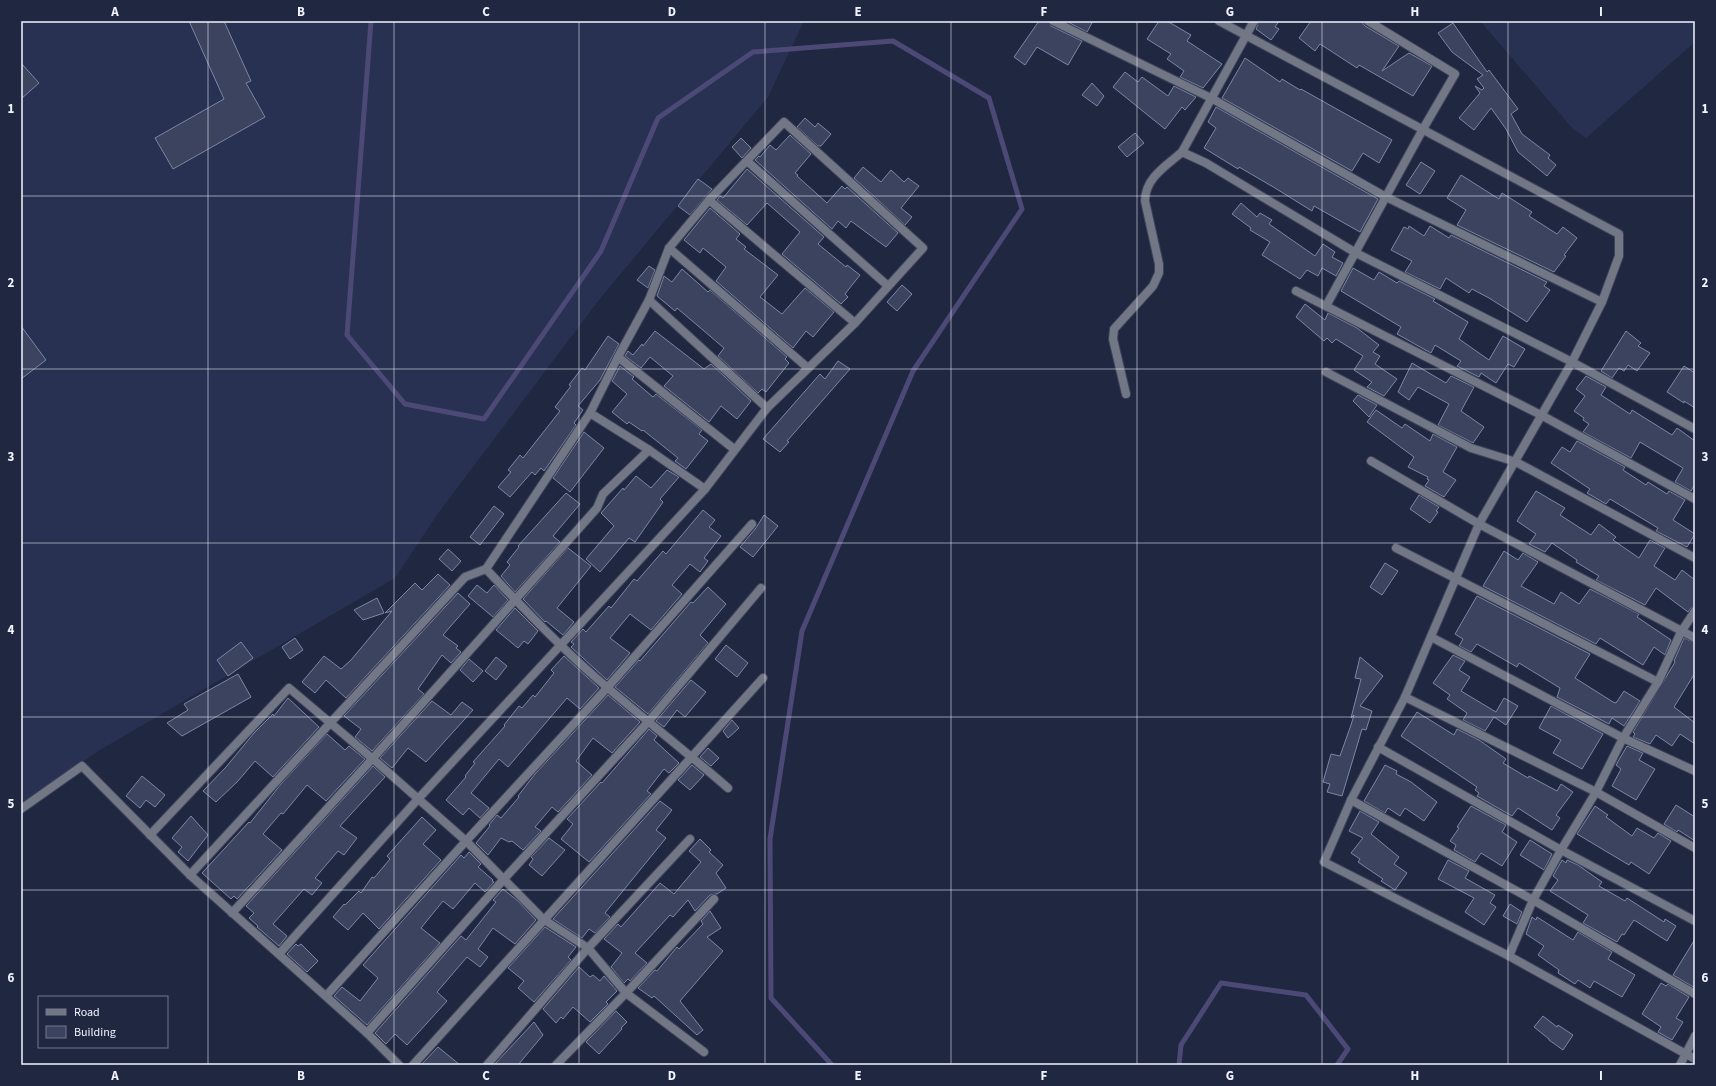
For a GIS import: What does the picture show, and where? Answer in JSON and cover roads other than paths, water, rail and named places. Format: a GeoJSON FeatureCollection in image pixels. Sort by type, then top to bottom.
{"type":"FeatureCollection","features":[{"type":"Feature","properties":{"kind":"street"},"geometry":{"type":"LineString","coordinates":[[1053,21],[1211,98],[1386,197],[1602,302]]}},
{"type":"Feature","properties":{"kind":"street"},"geometry":{"type":"LineString","coordinates":[[1219,21],[1618,234],[1619,256],[1602,302],[1572,362],[1516,462],[1479,524],[1455,577],[1405,697],[1351,800],[1324,862],[1509,956],[1695,1059]]}},
{"type":"Feature","properties":{"kind":"street"},"geometry":{"type":"LineString","coordinates":[[1126,394],[1113,339],[1114,328],[1153,286],[1159,273],[1159,264],[1145,201],[1145,193],[1152,179],[1182,152],[1254,21]]}},
{"type":"Feature","properties":{"kind":"street"},"geometry":{"type":"LineString","coordinates":[[1326,306],[1423,129],[1455,74],[1368,21]]}},
{"type":"Feature","properties":{"kind":"street"},"geometry":{"type":"LineString","coordinates":[[190,875],[465,577],[486,569],[590,413],[649,300],[669,248],[709,200],[784,122],[923,248],[856,323],[767,408],[734,449],[705,489],[418,799],[279,954]]}},
{"type":"Feature","properties":{"kind":"street"},"geometry":{"type":"LineString","coordinates":[[1182,152],[1206,164],[1356,253],[1572,362],[1695,429]]}},
{"type":"Feature","properties":{"kind":"street"},"geometry":{"type":"LineString","coordinates":[[747,161],[888,286]]}},
{"type":"Feature","properties":{"kind":"street"},"geometry":{"type":"LineString","coordinates":[[709,200],[856,323]]}},
{"type":"Feature","properties":{"kind":"street"},"geometry":{"type":"LineString","coordinates":[[669,248],[808,368]]}},
{"type":"Feature","properties":{"kind":"street"},"geometry":{"type":"LineString","coordinates":[[1296,291],[1541,415],[1695,499]]}},
{"type":"Feature","properties":{"kind":"street"},"geometry":{"type":"LineString","coordinates":[[649,300],[767,408]]}},
{"type":"Feature","properties":{"kind":"street"},"geometry":{"type":"LineString","coordinates":[[618,357],[734,449]]}},
{"type":"Feature","properties":{"kind":"street"},"geometry":{"type":"LineString","coordinates":[[1326,372],[1471,448],[1516,462],[1695,558]]}},
{"type":"Feature","properties":{"kind":"street"},"geometry":{"type":"LineString","coordinates":[[590,413],[649,450],[705,489]]}},
{"type":"Feature","properties":{"kind":"street"},"geometry":{"type":"LineString","coordinates":[[232,913],[373,759],[597,508],[603,494],[649,450]]}},
{"type":"Feature","properties":{"kind":"street"},"geometry":{"type":"LineString","coordinates":[[1371,461],[1479,524],[1681,632],[1695,638]]}},
{"type":"Feature","properties":{"kind":"street"},"geometry":{"type":"LineString","coordinates":[[326,996],[607,688],[752,524]]}},
{"type":"Feature","properties":{"kind":"street"},"geometry":{"type":"LineString","coordinates":[[1396,548],[1658,682]]}},
{"type":"Feature","properties":{"kind":"street"},"geometry":{"type":"LineString","coordinates":[[486,569],[515,600],[607,688],[692,756],[728,788]]}},
{"type":"Feature","properties":{"kind":"street"},"geometry":{"type":"LineString","coordinates":[[367,1032],[504,879],[648,722],[761,588]]}},
{"type":"Feature","properties":{"kind":"street"},"geometry":{"type":"LineString","coordinates":[[1509,956],[1533,900],[1596,792],[1623,738],[1658,682],[1681,632],[1695,611]]}},
{"type":"Feature","properties":{"kind":"street"},"geometry":{"type":"LineString","coordinates":[[1431,637],[1623,738],[1695,771]]}},
{"type":"Feature","properties":{"kind":"street"},"geometry":{"type":"LineString","coordinates":[[413,1065],[543,919],[763,678]]}},
{"type":"Feature","properties":{"kind":"street"},"geometry":{"type":"LineString","coordinates":[[150,835],[289,688],[373,759],[466,841],[543,919],[588,948],[626,993],[704,1052]]}},
{"type":"Feature","properties":{"kind":"street"},"geometry":{"type":"LineString","coordinates":[[1405,697],[1596,792],[1695,848]]}},
{"type":"Feature","properties":{"kind":"street"},"geometry":{"type":"LineString","coordinates":[[1378,747],[1561,850],[1695,921]]}},
{"type":"Feature","properties":{"kind":"street"},"geometry":{"type":"LineString","coordinates":[[21,809],[82,766],[190,875],[367,1032],[399,1065]]}},
{"type":"Feature","properties":{"kind":"street"},"geometry":{"type":"LineString","coordinates":[[1351,800],[1533,900],[1695,994]]}},
{"type":"Feature","properties":{"kind":"street"},"geometry":{"type":"LineString","coordinates":[[487,1065],[588,948],[690,839]]}},
{"type":"Feature","properties":{"kind":"street"},"geometry":{"type":"LineString","coordinates":[[556,1065],[714,899]]}},
{"type":"Feature","properties":{"kind":"street"},"geometry":{"type":"LineString","coordinates":[[1680,1065],[1695,1036]]}},
{"type":"Feature","properties":{"kind":"waterway"},"geometry":{"type":"LineString","coordinates":[[371,21],[347,335],[405,404],[484,419],[601,251],[658,118],[753,52],[893,41],[989,98],[1022,209],[913,371],[802,631],[770,839],[771,998],[832,1065]]}},
{"type":"Feature","properties":{"kind":"waterway"},"geometry":{"type":"LineString","coordinates":[[1179,1065],[1181,1045],[1221,983],[1306,995],[1348,1049],[1337,1065]]}}]}
